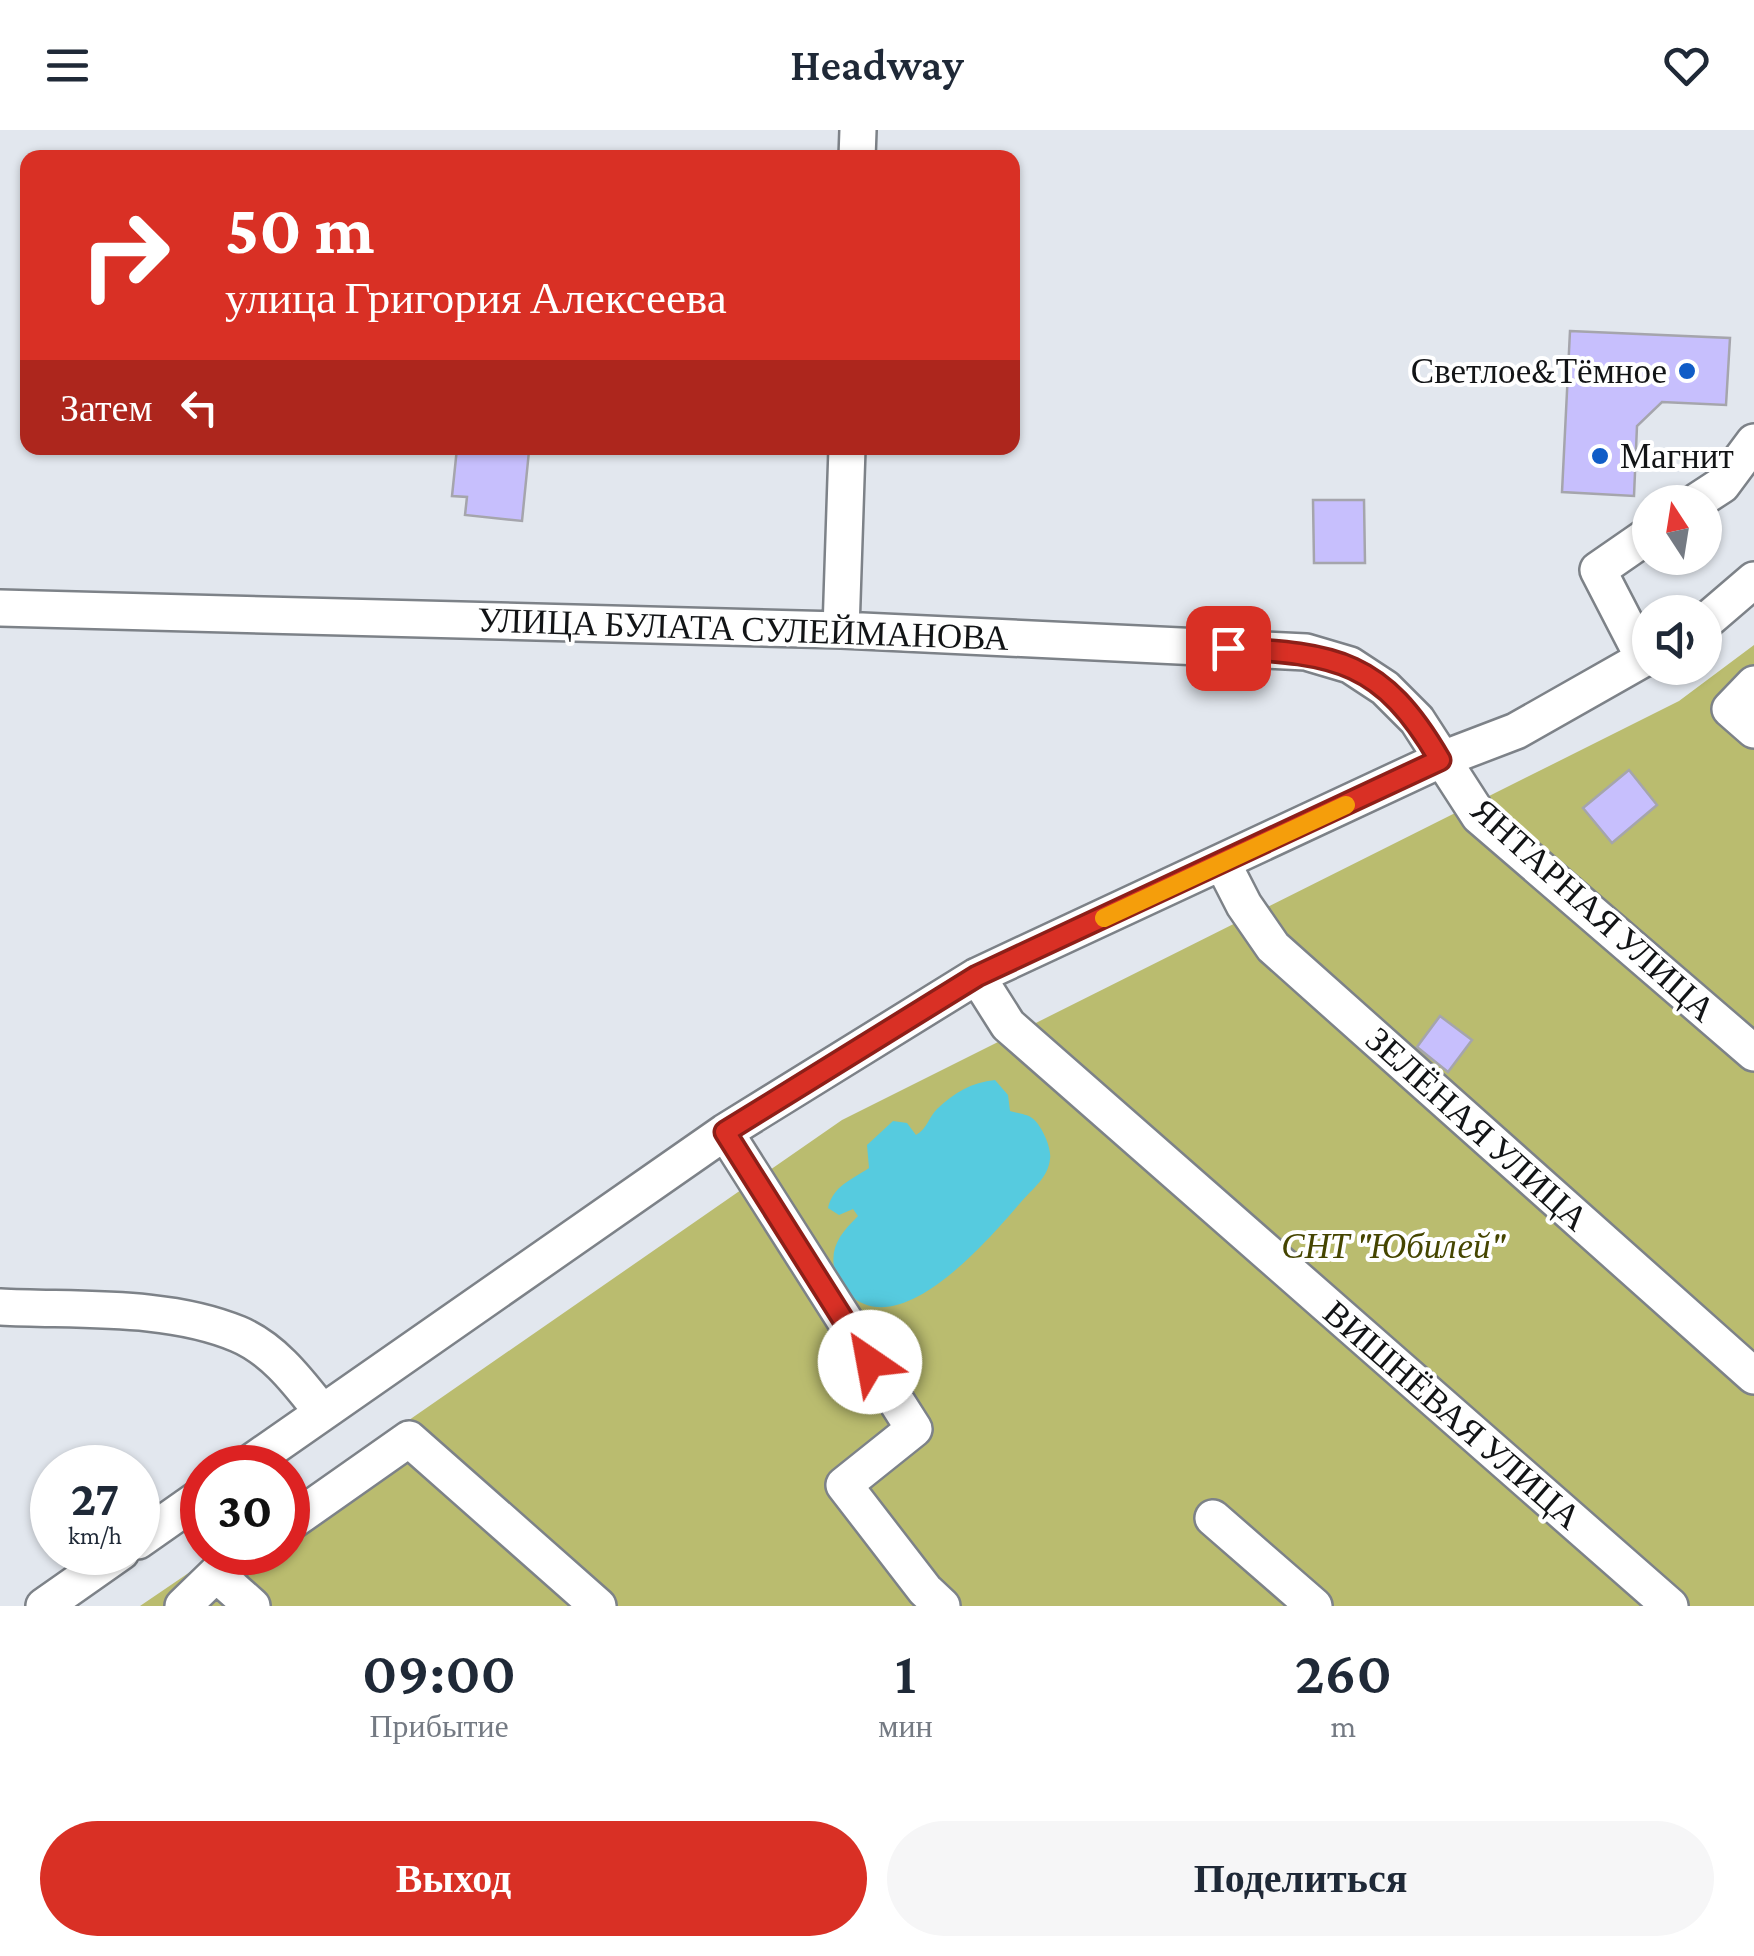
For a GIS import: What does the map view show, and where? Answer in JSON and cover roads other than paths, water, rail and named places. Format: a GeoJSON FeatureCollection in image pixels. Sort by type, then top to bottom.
{"type":"FeatureCollection","features":[{"type":"Feature","properties":{"kind":"street"},"geometry":{"type":"LineString","coordinates":[[1722,485],[1754,442]]}},
{"type":"Feature","properties":{"kind":"street"},"geometry":{"type":"LineString","coordinates":[[841,630],[848,455]]}},
{"type":"Feature","properties":{"kind":"street"},"geometry":{"type":"LineString","coordinates":[[1632,546],[1598,570],[1632,630]]}},
{"type":"Feature","properties":{"kind":"street"},"geometry":{"type":"LineString","coordinates":[[1722,607],[1754,580]]}},
{"type":"Feature","properties":{"kind":"street","name":"УЛИЦА БУЛАТА СУЛЕЙМАНОВА"},"geometry":{"type":"LineString","coordinates":[[0,608],[841,630],[1306,652],[1350,665],[1384,688],[1417,720],[1440,760]]}},
{"type":"Feature","properties":{"kind":"street"},"geometry":{"type":"LineString","coordinates":[[275,1445],[725,1132],[977,976],[1440,760],[1516,731],[1632,665]]}},
{"type":"Feature","properties":{"kind":"street","name":"ЯНТАРНАЯ УЛИЦА"},"geometry":{"type":"LineString","coordinates":[[1440,760],[1479,816],[1754,1054]]}},
{"type":"Feature","properties":{"kind":"street","name":"ЗЕЛЁНАЯ УЛИЦА"},"geometry":{"type":"LineString","coordinates":[[1224,864],[1244,905],[1273,947],[1754,1376]]}},
{"type":"Feature","properties":{"kind":"street","name":"ВИШНЁВАЯ УЛИЦА"},"geometry":{"type":"LineString","coordinates":[[977,976],[1008,1026],[1670,1606]]}},
{"type":"Feature","properties":{"kind":"street"},"geometry":{"type":"LineString","coordinates":[[725,1132],[914,1429],[844,1485],[924,1590],[942,1606]]}},
{"type":"Feature","properties":{"kind":"street"},"geometry":{"type":"LineString","coordinates":[[0,1306],[141,1314],[194,1321],[240,1334],[286,1368],[322,1412]]}},
{"type":"Feature","properties":{"kind":"street"},"geometry":{"type":"LineString","coordinates":[[310,1509],[409,1439],[598,1606]]}},
{"type":"Feature","properties":{"kind":"street"},"geometry":{"type":"LineString","coordinates":[[1213,1518],[1314,1606]]}},
{"type":"Feature","properties":{"kind":"street"},"geometry":{"type":"LineString","coordinates":[[44,1606],[88,1575]]}},
{"type":"Feature","properties":{"kind":"street"},"geometry":{"type":"LineString","coordinates":[[183,1606],[215,1575]]}},
{"type":"Feature","properties":{"kind":"street"},"geometry":{"type":"LineString","coordinates":[[217,1575],[252,1606]]}},
{"type":"Feature","properties":{"kind":"water"},"geometry":{"type":"Polygon","coordinates":[[[995,1080],[1008,1095],[1010,1111],[1032,1118],[1045,1137],[1050,1159],[1043,1177],[967,1260],[918,1296],[893,1306],[870,1306],[849,1294],[838,1282],[833,1258],[841,1236],[858,1216],[853,1209],[839,1215],[828,1208],[838,1189],[869,1168],[867,1145],[893,1121],[907,1123],[916,1135],[950,1098],[971,1086],[995,1080]]]}},
{"type":"Feature","properties":{"kind":"place","name":"Светлое&Тёмное"},"geometry":{"type":"Point","coordinates":[1687,371]}},
{"type":"Feature","properties":{"kind":"place","name":"Магнит"},"geometry":{"type":"Point","coordinates":[1600,456]}},
{"type":"Feature","properties":{"kind":"park label","name":"СНТ \"Юбилей\""},"geometry":{"type":"Point","coordinates":[1393,1246]}}]}
